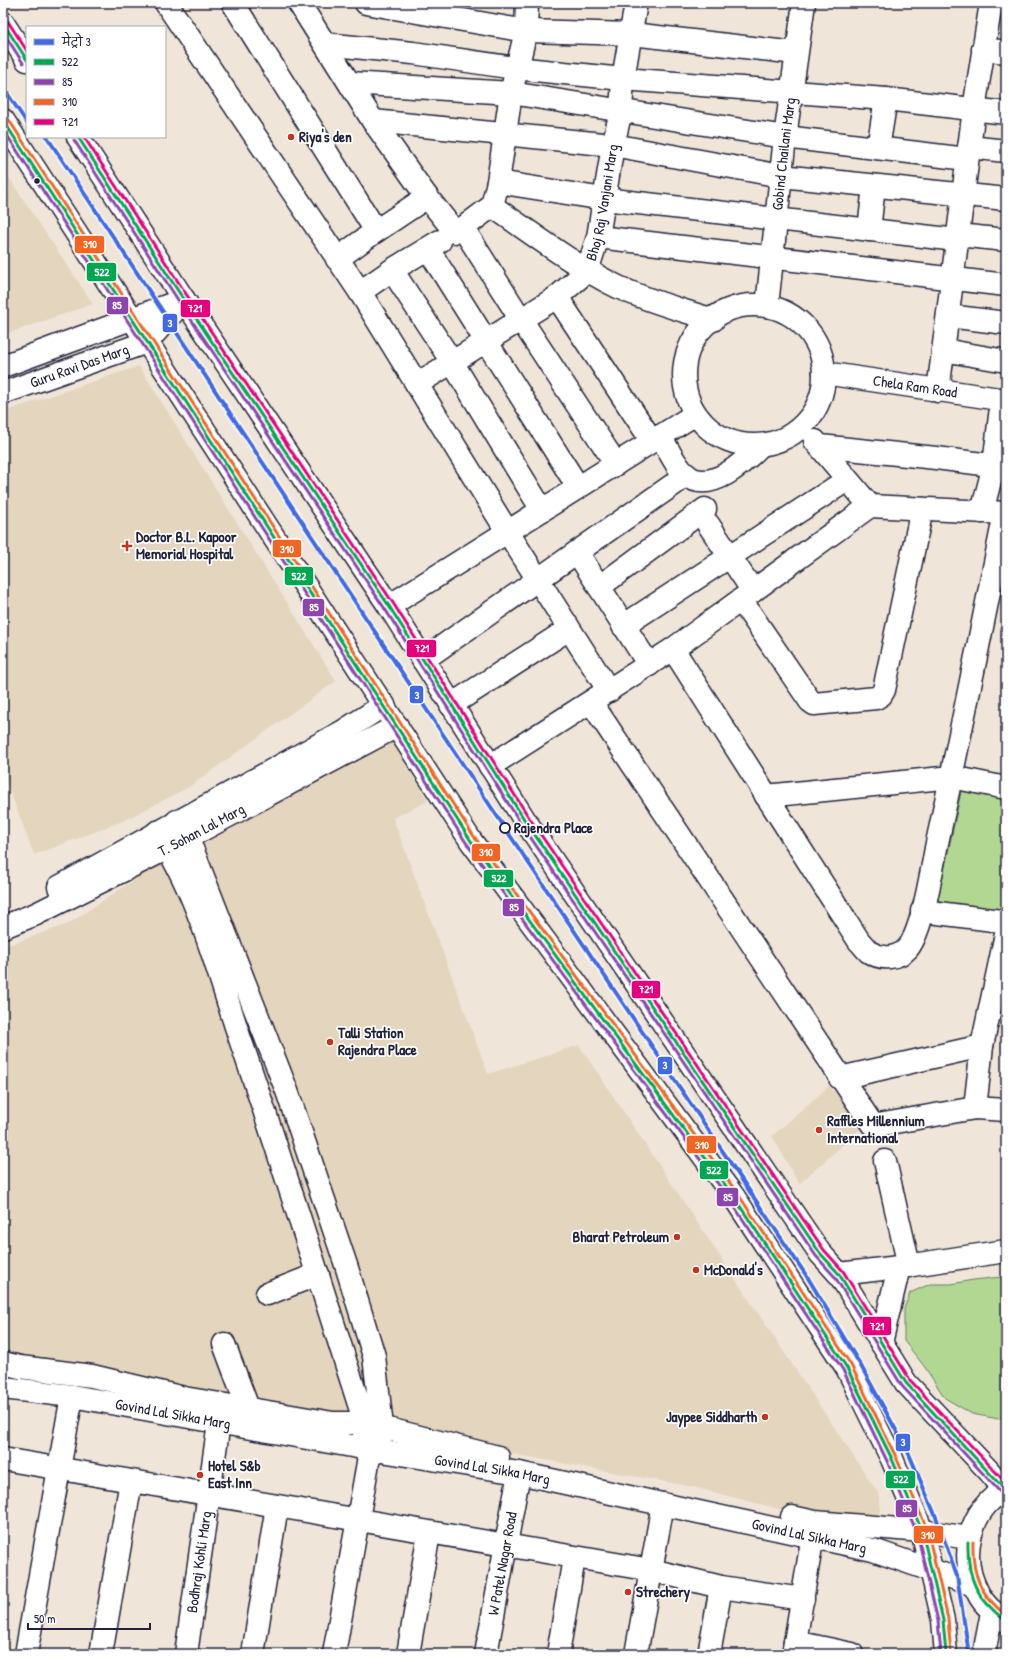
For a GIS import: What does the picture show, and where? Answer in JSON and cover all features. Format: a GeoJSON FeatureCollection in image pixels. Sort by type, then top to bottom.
{"type":"FeatureCollection","features":[{"type":"Feature","properties":{"kind":"street"},"geometry":{"type":"LineString","coordinates":[[166,3],[360,292],[569,629],[600,697],[840,1078],[869,1121],[875,1125],[975,1108],[1006,1110]]}},
{"type":"Feature","properties":{"kind":"street"},"geometry":{"type":"LineString","coordinates":[[233,3],[376,231]]}},
{"type":"Feature","properties":{"kind":"street"},"geometry":{"type":"LineString","coordinates":[[299,3],[373,121],[427,197],[459,230],[520,318],[616,464]]}},
{"type":"Feature","properties":{"kind":"street"},"geometry":{"type":"LineString","coordinates":[[366,3],[526,31],[632,34],[796,53]]}},
{"type":"Feature","properties":{"kind":"street"},"geometry":{"type":"LineString","coordinates":[[360,292],[392,270],[459,230],[492,206],[498,182],[510,93],[515,68],[526,31],[527,3]]}},
{"type":"Feature","properties":{"kind":"street","name":"Bhoj Raj Vanjani Marg"},"geometry":{"type":"LineString","coordinates":[[417,384],[557,296],[587,271],[598,237],[613,145],[621,111],[623,79],[632,34],[636,3]]}},
{"type":"Feature","properties":{"kind":"street","name":"Gobind Chailani Marg"},"geometry":{"type":"LineString","coordinates":[[767,306],[785,137],[804,3]]}},
{"type":"Feature","properties":{"kind":"street"},"geometry":{"type":"LineString","coordinates":[[938,390],[974,109],[991,3]]}},
{"type":"Feature","properties":{"kind":"street"},"geometry":{"type":"LineString","coordinates":[[3,23],[26,58]]}},
{"type":"Feature","properties":{"kind":"street"},"geometry":{"type":"LineString","coordinates":[[325,44],[413,53],[515,68],[623,79],[886,99],[1006,114]]}},
{"type":"Feature","properties":{"kind":"street"},"geometry":{"type":"LineString","coordinates":[[983,49],[1006,52]]}},
{"type":"Feature","properties":{"kind":"street"},"geometry":{"type":"LineString","coordinates":[[350,84],[510,93],[785,137],[878,148],[968,153],[1006,151]]}},
{"type":"Feature","properties":{"kind":"street"},"geometry":{"type":"LineString","coordinates":[[878,148],[886,99]]}},
{"type":"Feature","properties":{"kind":"street"},"geometry":{"type":"LineString","coordinates":[[3,120],[471,841],[734,1196],[847,1368],[892,1459],[922,1531],[932,1570],[942,1620],[946,1654]]}},
{"type":"Feature","properties":{"kind":"street"},"geometry":{"type":"LineString","coordinates":[[373,121],[613,145],[781,176],[963,196],[1006,199]]}},
{"type":"Feature","properties":{"kind":"street"},"geometry":{"type":"LineString","coordinates":[[79,138],[184,300],[389,606],[524,820],[820,1253],[839,1274],[906,1383],[1005,1490],[987,1503],[980,1512],[969,1538],[967,1556],[974,1585],[978,1594],[999,1616],[984,1654]]}},
{"type":"Feature","properties":{"kind":"street"},"geometry":{"type":"LineString","coordinates":[[498,182],[604,199],[776,220],[869,230],[1006,240]]}},
{"type":"Feature","properties":{"kind":"street"},"geometry":{"type":"LineString","coordinates":[[869,230],[874,186]]}},
{"type":"Feature","properties":{"kind":"street"},"geometry":{"type":"LineString","coordinates":[[337,259],[427,197]]}},
{"type":"Feature","properties":{"kind":"street"},"geometry":{"type":"LineString","coordinates":[[492,206],[587,271],[619,288],[713,320]]}},
{"type":"Feature","properties":{"kind":"street"},"geometry":{"type":"LineString","coordinates":[[598,237],[1006,285]]}},
{"type":"Feature","properties":{"kind":"street"},"geometry":{"type":"LineString","coordinates":[[428,248],[578,487]]}},
{"type":"Feature","properties":{"kind":"street"},"geometry":{"type":"LineString","coordinates":[[392,270],[452,362],[542,510]]}},
{"type":"Feature","properties":{"kind":"street"},"geometry":{"type":"LineString","coordinates":[[108,328],[117,296]]}},
{"type":"Feature","properties":{"kind":"street"},"geometry":{"type":"LineString","coordinates":[[557,296],[656,439],[687,475],[696,480],[706,480],[727,475],[738,467],[761,445]]}},
{"type":"Feature","properties":{"kind":"street","name":"Guru Ravi Das Marg"},"geometry":{"type":"LineString","coordinates":[[3,366],[184,300]]}},
{"type":"Feature","properties":{"kind":"street","name":"Guru Ravi Das Marg"},"geometry":{"type":"LineString","coordinates":[[3,392],[147,342],[184,300]]}},
{"type":"Feature","properties":{"kind":"street"},"geometry":{"type":"LineString","coordinates":[[743,306],[767,306],[788,313],[807,328],[820,349],[824,373],[821,398],[803,426],[782,440],[761,445],[735,443],[713,432],[694,415],[688,398],[684,374],[689,350],[701,329],[713,320],[720,314],[743,306]]}},
{"type":"Feature","properties":{"kind":"street"},"geometry":{"type":"LineString","coordinates":[[948,316],[1006,323]]}},
{"type":"Feature","properties":{"kind":"street"},"geometry":{"type":"LineString","coordinates":[[943,350],[1006,361]]}},
{"type":"Feature","properties":{"kind":"street","name":"Chela Ram Road"},"geometry":{"type":"LineString","coordinates":[[824,373],[1004,399]]}},
{"type":"Feature","properties":{"kind":"street"},"geometry":{"type":"LineString","coordinates":[[982,512],[1000,466],[1004,399]]}},
{"type":"Feature","properties":{"kind":"street"},"geometry":{"type":"LineString","coordinates":[[389,606],[694,415]]}},
{"type":"Feature","properties":{"kind":"street"},"geometry":{"type":"LineString","coordinates":[[803,426],[870,506]]}},
{"type":"Feature","properties":{"kind":"street"},"geometry":{"type":"LineString","coordinates":[[820,446],[1000,466]]}},
{"type":"Feature","properties":{"kind":"street"},"geometry":{"type":"LineString","coordinates":[[423,660],[687,475]]}},
{"type":"Feature","properties":{"kind":"street"},"geometry":{"type":"LineString","coordinates":[[623,626],[847,480]]}},
{"type":"Feature","properties":{"kind":"street"},"geometry":{"type":"LineString","coordinates":[[490,766],[673,649],[870,506],[1006,513],[952,776],[922,911],[913,938],[907,948],[896,957],[887,958],[869,952],[859,941],[673,649]]}},
{"type":"Feature","properties":{"kind":"street"},"geometry":{"type":"LineString","coordinates":[[599,587],[707,517],[730,557],[747,595],[810,701],[814,704],[876,698],[881,696],[884,690],[922,509]]}},
{"type":"Feature","properties":{"kind":"street"},"geometry":{"type":"LineString","coordinates":[[578,552],[623,626],[649,665]]}},
{"type":"Feature","properties":{"kind":"street"},"geometry":{"type":"LineString","coordinates":[[451,705],[569,629]]}},
{"type":"Feature","properties":{"kind":"street","name":"T. Sohan Lal Marg"},"geometry":{"type":"LineString","coordinates":[[3,927],[36,914],[172,835],[384,705]]}},
{"type":"Feature","properties":{"kind":"street","name":"T. Sohan Lal Marg"},"geometry":{"type":"LineString","coordinates":[[3,912],[40,897],[172,835],[397,726]]}},
{"type":"Feature","properties":{"kind":"street"},"geometry":{"type":"LineString","coordinates":[[766,796],[952,776],[1006,788]]}},
{"type":"Feature","properties":{"kind":"street"},"geometry":{"type":"LineString","coordinates":[[172,835],[196,858],[287,1091],[346,1265],[374,1356],[374,1425],[334,1654]]}},
{"type":"Feature","properties":{"kind":"street"},"geometry":{"type":"LineString","coordinates":[[172,835],[178,866],[202,924],[318,1274],[374,1425]]}},
{"type":"Feature","properties":{"kind":"street"},"geometry":{"type":"LineString","coordinates":[[922,911],[1001,920],[1006,926]]}},
{"type":"Feature","properties":{"kind":"street"},"geometry":{"type":"LineString","coordinates":[[975,1108],[982,1046],[1006,934]]}},
{"type":"Feature","properties":{"kind":"street"},"geometry":{"type":"LineString","coordinates":[[840,1078],[982,1046]]}},
{"type":"Feature","properties":{"kind":"street"},"geometry":{"type":"LineString","coordinates":[[261,1099],[287,1091]]}},
{"type":"Feature","properties":{"kind":"street"},"geometry":{"type":"LineString","coordinates":[[881,1343],[904,1267],[885,1161]]}},
{"type":"Feature","properties":{"kind":"street"},"geometry":{"type":"LineString","coordinates":[[839,1274],[904,1267],[1006,1251]]}},
{"type":"Feature","properties":{"kind":"street"},"geometry":{"type":"LineString","coordinates":[[267,1294],[318,1274]]}},
{"type":"Feature","properties":{"kind":"street"},"geometry":{"type":"LineString","coordinates":[[224,1344],[248,1408]]}},
{"type":"Feature","properties":{"kind":"street","name":"Govind Lal Sikka Marg"},"geometry":{"type":"LineString","coordinates":[[3,1361],[20,1366],[92,1376],[184,1398],[333,1423],[374,1425],[522,1463],[671,1490],[814,1529],[974,1585]]}},
{"type":"Feature","properties":{"kind":"street","name":"Govind Lal Sikka Marg"},"geometry":{"type":"LineString","coordinates":[[3,1388],[72,1396],[370,1452],[519,1473],[663,1504],[814,1529],[922,1531],[969,1538]]}},
{"type":"Feature","properties":{"kind":"street"},"geometry":{"type":"LineString","coordinates":[[26,1654],[72,1396]]}},
{"type":"Feature","properties":{"kind":"street","name":"Bodhraj Kohli Marg"},"geometry":{"type":"LineString","coordinates":[[186,1654],[219,1423]]}},
{"type":"Feature","properties":{"kind":"street"},"geometry":{"type":"LineString","coordinates":[[3,1459],[651,1570],[721,1587],[803,1599]]}},
{"type":"Feature","properties":{"kind":"street","name":"W Patel Nagar Road"},"geometry":{"type":"LineString","coordinates":[[486,1654],[519,1473]]}},
{"type":"Feature","properties":{"kind":"street"},"geometry":{"type":"LineString","coordinates":[[101,1654],[131,1482]]}},
{"type":"Feature","properties":{"kind":"street"},"geometry":{"type":"LineString","coordinates":[[636,1654],[663,1504]]}},
{"type":"Feature","properties":{"kind":"street"},"geometry":{"type":"LineString","coordinates":[[253,1654],[276,1506]]}},
{"type":"Feature","properties":{"kind":"street"},"geometry":{"type":"LineString","coordinates":[[814,1529],[794,1648],[852,1654]]}},
{"type":"Feature","properties":{"kind":"street"},"geometry":{"type":"LineString","coordinates":[[408,1654],[429,1532]]}},
{"type":"Feature","properties":{"kind":"street"},"geometry":{"type":"LineString","coordinates":[[558,1654],[574,1558]]}},
{"type":"Feature","properties":{"kind":"street"},"geometry":{"type":"LineString","coordinates":[[709,1654],[721,1587]]}},
{"type":"Feature","properties":{"kind":"shaded area"},"geometry":{"type":"Polygon","coordinates":[[[3,169],[93,304],[3,335],[3,169]]]}},
{"type":"Feature","properties":{"kind":"shaded area","name":"Doctor B.L. Kapoor Memorial Hospital"},"geometry":{"type":"Polygon","coordinates":[[[139,366],[336,681],[189,787],[123,821],[34,855],[3,772],[3,412],[139,366]]]}},
{"type":"Feature","properties":{"kind":"shaded area"},"geometry":{"type":"Polygon","coordinates":[[[378,717],[428,801],[393,818],[488,1074],[579,1045],[878,1493],[881,1510],[872,1533],[694,1487],[3,1361],[3,947],[68,924],[378,717]]]}},
{"type":"Feature","properties":{"kind":"shaded area","name":"Raffles Millennium International"},"geometry":{"type":"Polygon","coordinates":[[[829,1086],[865,1125],[799,1184],[772,1136],[829,1086]]]}},
{"type":"Feature","properties":{"kind":"green space"},"geometry":{"type":"Polygon","coordinates":[[[962,788],[1006,798],[1006,918],[937,903],[962,788]]]}},
{"type":"Feature","properties":{"kind":"green space"},"geometry":{"type":"Polygon","coordinates":[[[1002,1277],[1006,1278],[1006,1414],[999,1419],[972,1414],[945,1398],[924,1366],[904,1341],[904,1309],[910,1293],[930,1284],[951,1284],[1002,1277]]]}},
{"type":"Feature","properties":{"kind":"metro line","name":"3"},"geometry":{"type":"LineString","coordinates":[[3,87],[26,122]]}},
{"type":"Feature","properties":{"kind":"metro line","name":"3"},"geometry":{"type":"LineString","coordinates":[[48,138],[505,828],[808,1278],[861,1366],[909,1454],[936,1517],[957,1576],[969,1654]]}},
{"type":"Feature","properties":{"kind":"transit line","name":"721"},"geometry":{"type":"LineString","coordinates":[[7,20],[26,49]]}},
{"type":"Feature","properties":{"kind":"transit line","name":"522"},"geometry":{"type":"LineString","coordinates":[[3,23],[26,58]]}},
{"type":"Feature","properties":{"kind":"transit line","name":"85"},"geometry":{"type":"LineString","coordinates":[[3,32],[23,63]]}},
{"type":"Feature","properties":{"kind":"transit line","name":"310"},"geometry":{"type":"LineString","coordinates":[[7,117],[475,838],[738,1194],[851,1365],[896,1457],[927,1529],[948,1619],[951,1654]]}},
{"type":"Feature","properties":{"kind":"transit line","name":"522"},"geometry":{"type":"LineString","coordinates":[[3,120],[471,841],[734,1197],[847,1368],[892,1459],[922,1531],[943,1620],[946,1654]]}},
{"type":"Feature","properties":{"kind":"transit line","name":"85"},"geometry":{"type":"LineString","coordinates":[[3,129],[467,844],[730,1200],[843,1370],[887,1461],[917,1533],[938,1621],[941,1654]]}},
{"type":"Feature","properties":{"kind":"transit line","name":"522"},"geometry":{"type":"LineString","coordinates":[[79,138],[184,300],[389,606],[524,819],[820,1253],[839,1274],[906,1383],[1005,1490]]}},
{"type":"Feature","properties":{"kind":"transit line","name":"721"},"geometry":{"type":"LineString","coordinates":[[85,138],[188,297],[393,603],[528,816],[824,1250],[843,1271],[910,1380],[1006,1483]]}},
{"type":"Feature","properties":{"kind":"transit line","name":"85"},"geometry":{"type":"LineString","coordinates":[[74,140],[180,303],[385,609],[520,822],[816,1256],[835,1277],[902,1386],[1001,1493]]}},
{"type":"Feature","properties":{"kind":"transit line","name":"522"},"geometry":{"type":"LineString","coordinates":[[968,1542],[969,1567],[976,1587],[988,1605],[1006,1621]]}},
{"type":"Feature","properties":{"kind":"transit line","name":"310"},"geometry":{"type":"LineString","coordinates":[[973,1542],[974,1565],[979,1583],[990,1600],[1006,1615]]}},
{"type":"Feature","properties":{"kind":"place","name":"Riya's den"},"geometry":{"type":"Point","coordinates":[291,137]}},
{"type":"Feature","properties":{"kind":"place","name":"Doctor B.L. Kapoor Memorial Hospital"},"geometry":{"type":"Point","coordinates":[127,546]}},
{"type":"Feature","properties":{"kind":"place","name":"Rajendra Place"},"geometry":{"type":"Point","coordinates":[505,828]}},
{"type":"Feature","properties":{"kind":"place","name":"Talli Station Rajendra Place"},"geometry":{"type":"Point","coordinates":[330,1042]}},
{"type":"Feature","properties":{"kind":"place","name":"Raffles Millennium International"},"geometry":{"type":"Point","coordinates":[819,1130]}},
{"type":"Feature","properties":{"kind":"place","name":"Bharat Petroleum"},"geometry":{"type":"Point","coordinates":[677,1237]}},
{"type":"Feature","properties":{"kind":"place","name":"McDonald's"},"geometry":{"type":"Point","coordinates":[696,1270]}},
{"type":"Feature","properties":{"kind":"place","name":"Jaypee Siddharth"},"geometry":{"type":"Point","coordinates":[765,1417]}},
{"type":"Feature","properties":{"kind":"place","name":"Hotel S&b East Inn"},"geometry":{"type":"Point","coordinates":[200,1475]}},
{"type":"Feature","properties":{"kind":"place","name":"Strechery"},"geometry":{"type":"Point","coordinates":[628,1592]}}]}
